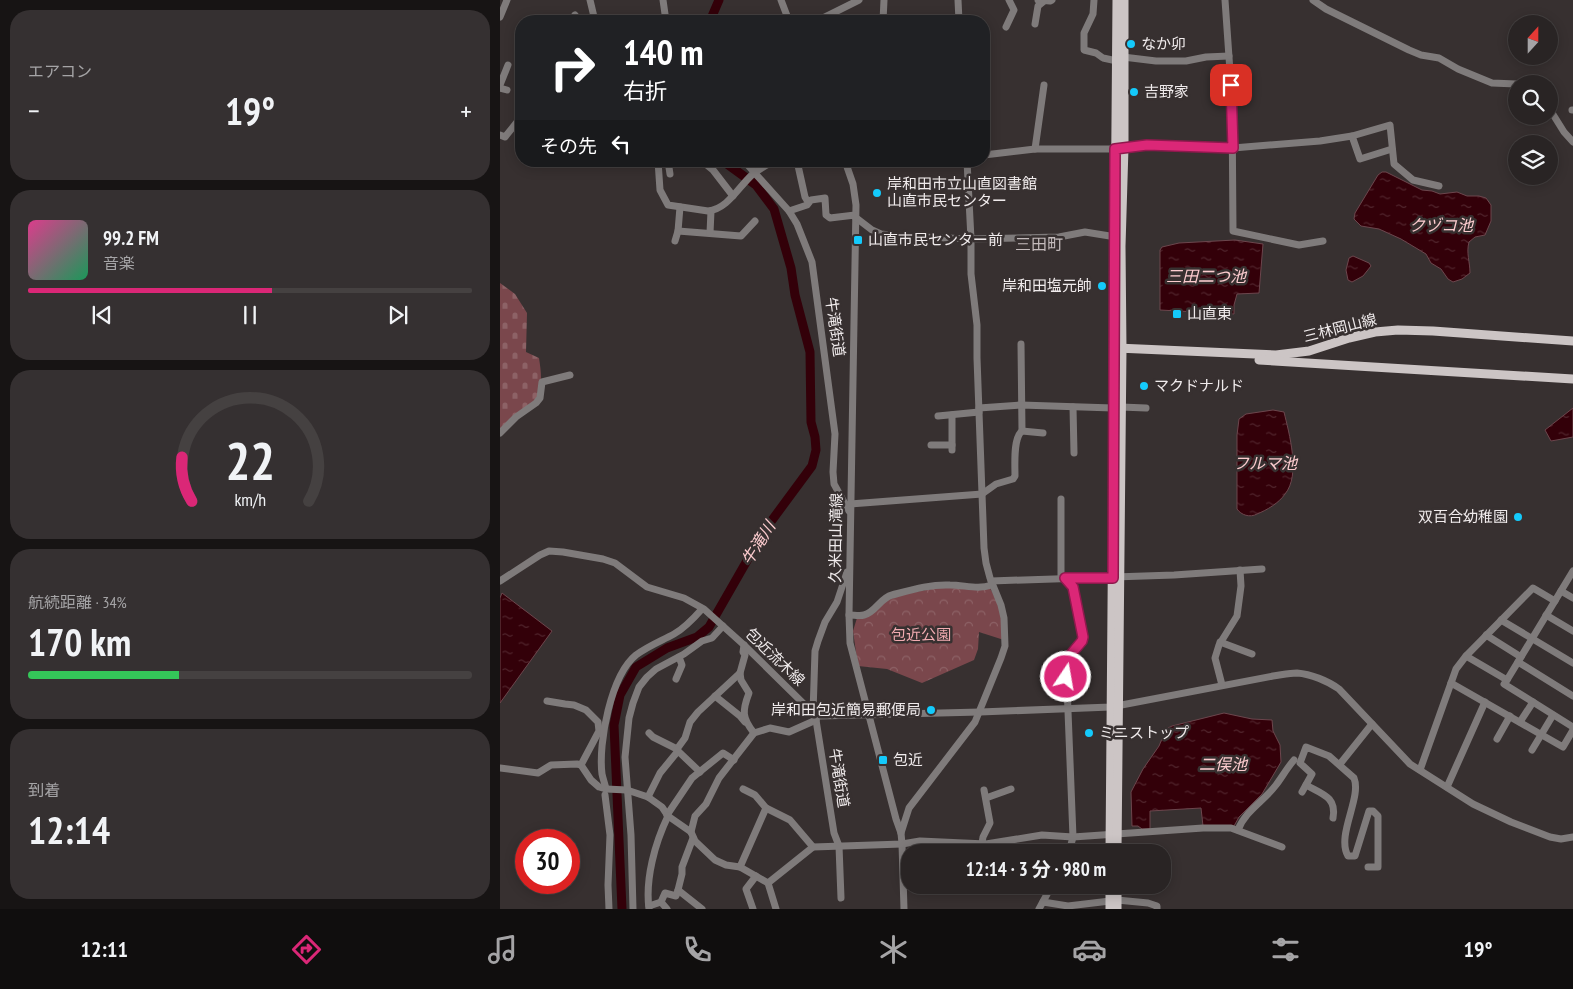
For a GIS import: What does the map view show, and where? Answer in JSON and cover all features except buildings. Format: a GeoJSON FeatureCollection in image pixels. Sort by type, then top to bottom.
{"type":"FeatureCollection","features":[{"type":"Feature","properties":{"kind":"main road"},"geometry":{"type":"LineString","coordinates":[[1116,844],[1114,834],[1114,706],[1117,408],[1121,246],[1120,59],[1117,0]]}},
{"type":"Feature","properties":{"kind":"main road"},"geometry":{"type":"LineString","coordinates":[[1120,59],[1124,0]]}},
{"type":"Feature","properties":{"kind":"main road"},"geometry":{"type":"LineString","coordinates":[[1118,351],[1116,237],[1120,148]]}},
{"type":"Feature","properties":{"kind":"main road","name":"三林岡山線"},"geometry":{"type":"LineString","coordinates":[[1118,351],[1276,355],[1309,351],[1348,338],[1375,332],[1398,330],[1573,340]]}},
{"type":"Feature","properties":{"kind":"main road","name":"三林岡山線"},"geometry":{"type":"LineString","coordinates":[[1118,351],[1573,379]]}},
{"type":"Feature","properties":{"kind":"main road"},"geometry":{"type":"LineString","coordinates":[[1112,844],[1114,834]]}},
{"type":"Feature","properties":{"kind":"street"},"geometry":{"type":"LineString","coordinates":[[500,17],[507,0]]}},
{"type":"Feature","properties":{"kind":"street"},"geometry":{"type":"LineString","coordinates":[[590,0],[594,15]]}},
{"type":"Feature","properties":{"kind":"street"},"geometry":{"type":"LineString","coordinates":[[663,0],[665,15]]}},
{"type":"Feature","properties":{"kind":"street"},"geometry":{"type":"LineString","coordinates":[[781,0],[787,15]]}},
{"type":"Feature","properties":{"kind":"street"},"geometry":{"type":"LineString","coordinates":[[829,15],[859,0]]}},
{"type":"Feature","properties":{"kind":"street"},"geometry":{"type":"LineString","coordinates":[[883,15],[884,0]]}},
{"type":"Feature","properties":{"kind":"street"},"geometry":{"type":"LineString","coordinates":[[958,0],[959,15]]}},
{"type":"Feature","properties":{"kind":"street"},"geometry":{"type":"LineString","coordinates":[[1006,27],[1014,10],[1009,0]]}},
{"type":"Feature","properties":{"kind":"street"},"geometry":{"type":"LineString","coordinates":[[1035,24],[1038,6],[1044,0]]}},
{"type":"Feature","properties":{"kind":"street"},"geometry":{"type":"LineString","coordinates":[[1094,0],[1093,14],[1084,32],[1084,50],[1096,53],[1103,58],[1186,61],[1206,57],[1229,56]]}},
{"type":"Feature","properties":{"kind":"street"},"geometry":{"type":"LineString","coordinates":[[1225,0],[1232,100],[1233,230],[1299,245],[1323,241]]}},
{"type":"Feature","properties":{"kind":"street"},"geometry":{"type":"LineString","coordinates":[[1313,0],[1326,9],[1409,50],[1421,55],[1439,58],[1458,70],[1492,83],[1508,84]]}},
{"type":"Feature","properties":{"kind":"street"},"geometry":{"type":"LineString","coordinates":[[502,88],[508,65]]}},
{"type":"Feature","properties":{"kind":"street"},"geometry":{"type":"LineString","coordinates":[[1036,149],[1037,119],[1042,89]]}},
{"type":"Feature","properties":{"kind":"street"},"geometry":{"type":"LineString","coordinates":[[1558,122],[1573,142]]}},
{"type":"Feature","properties":{"kind":"street"},"geometry":{"type":"LineString","coordinates":[[500,135],[506,137],[515,125]]}},
{"type":"Feature","properties":{"kind":"street"},"geometry":{"type":"LineString","coordinates":[[990,154],[1036,149],[1120,148],[1147,145],[1233,148],[1320,142],[1352,136],[1390,125],[1394,164],[1413,180],[1439,186]]}},
{"type":"Feature","properties":{"kind":"street"},"geometry":{"type":"LineString","coordinates":[[1352,136],[1360,159],[1392,149]]}},
{"type":"Feature","properties":{"kind":"street"},"geometry":{"type":"LineString","coordinates":[[658,167],[660,190],[668,206],[711,211],[722,206],[754,173],[763,167]]}},
{"type":"Feature","properties":{"kind":"street"},"geometry":{"type":"LineString","coordinates":[[669,167],[670,174]]}},
{"type":"Feature","properties":{"kind":"street"},"geometry":{"type":"LineString","coordinates":[[709,167],[733,196]]}},
{"type":"Feature","properties":{"kind":"street","name":"牛滝街道"},"geometry":{"type":"LineString","coordinates":[[749,167],[789,211],[797,224],[812,262],[835,429],[834,484],[850,514]]}},
{"type":"Feature","properties":{"kind":"street"},"geometry":{"type":"LineString","coordinates":[[798,167],[805,197],[808,202]]}},
{"type":"Feature","properties":{"kind":"street","name":"久米田山滝線"},"geometry":{"type":"LineString","coordinates":[[848,167],[853,184],[855,216],[850,504],[850,643],[868,716],[901,833],[902,844]]}},
{"type":"Feature","properties":{"kind":"street"},"geometry":{"type":"LineString","coordinates":[[901,833],[909,808],[968,733],[980,712],[1005,646],[1002,605],[991,583],[984,548],[976,314],[971,274],[968,167]]}},
{"type":"Feature","properties":{"kind":"street"},"geometry":{"type":"LineString","coordinates":[[789,211],[807,205],[811,200],[825,198],[826,215],[830,218],[855,216],[872,230],[881,234],[920,238],[1060,237],[1085,232],[1116,237]]}},
{"type":"Feature","properties":{"kind":"street"},"geometry":{"type":"LineString","coordinates":[[675,241],[678,231],[680,207]]}},
{"type":"Feature","properties":{"kind":"street"},"geometry":{"type":"LineString","coordinates":[[710,233],[711,211]]}},
{"type":"Feature","properties":{"kind":"street"},"geometry":{"type":"LineString","coordinates":[[678,231],[741,236],[755,221]]}},
{"type":"Feature","properties":{"kind":"street"},"geometry":{"type":"LineString","coordinates":[[850,504],[982,494],[996,484],[1013,479],[1015,476],[1017,438],[1022,430],[1021,344]]}},
{"type":"Feature","properties":{"kind":"street"},"geometry":{"type":"LineString","coordinates":[[500,433],[516,417],[536,403],[540,398],[542,382],[570,375]]}},
{"type":"Feature","properties":{"kind":"street"},"geometry":{"type":"LineString","coordinates":[[938,416],[1021,405],[1146,408]]}},
{"type":"Feature","properties":{"kind":"street"},"geometry":{"type":"LineString","coordinates":[[1073,407],[1074,453]]}},
{"type":"Feature","properties":{"kind":"street"},"geometry":{"type":"LineString","coordinates":[[931,445],[952,447],[952,415]]}},
{"type":"Feature","properties":{"kind":"street"},"geometry":{"type":"LineString","coordinates":[[1022,430],[1043,432]]}},
{"type":"Feature","properties":{"kind":"street"},"geometry":{"type":"LineString","coordinates":[[1061,498],[1063,578],[1073,587],[1083,637],[1066,661],[1073,837],[1071,844]]}},
{"type":"Feature","properties":{"kind":"street","name":"包近流木線"},"geometry":{"type":"LineString","coordinates":[[500,581],[548,551],[563,552],[615,563],[647,587],[684,598],[705,611],[744,645],[815,716]]}},
{"type":"Feature","properties":{"kind":"street","name":"牛滝街道"},"geometry":{"type":"LineString","coordinates":[[840,898],[839,846],[834,833],[815,716],[816,652],[825,622],[837,602],[850,567]]}},
{"type":"Feature","properties":{"kind":"street"},"geometry":{"type":"LineString","coordinates":[[849,615],[863,615],[870,612],[880,601],[889,596],[929,587],[948,585],[982,588],[991,583],[1063,578],[1262,569]]}},
{"type":"Feature","properties":{"kind":"street"},"geometry":{"type":"LineString","coordinates":[[1222,685],[1215,664],[1215,658],[1220,642],[1238,616],[1241,586],[1240,570]]}},
{"type":"Feature","properties":{"kind":"street"},"geometry":{"type":"LineString","coordinates":[[1451,683],[1563,746],[1573,728],[1504,684],[1573,571]]}},
{"type":"Feature","properties":{"kind":"street"},"geometry":{"type":"LineString","coordinates":[[1420,770],[1456,668],[1533,588],[1555,601]]}},
{"type":"Feature","properties":{"kind":"street"},"geometry":{"type":"LineString","coordinates":[[1561,591],[1573,598]]}},
{"type":"Feature","properties":{"kind":"street"},"geometry":{"type":"LineString","coordinates":[[609,909],[610,835],[607,791],[602,773],[603,744],[609,707],[618,679],[627,664],[645,648],[674,634],[705,611]]}},
{"type":"Feature","properties":{"kind":"street"},"geometry":{"type":"LineString","coordinates":[[1546,615],[1573,631]]}},
{"type":"Feature","properties":{"kind":"street"},"geometry":{"type":"LineString","coordinates":[[1501,620],[1573,663]]}},
{"type":"Feature","properties":{"kind":"street"},"geometry":{"type":"LineString","coordinates":[[632,909],[632,844],[626,790],[625,757],[628,718],[640,687],[647,677],[656,669],[692,650],[702,641],[712,638],[721,625]]}},
{"type":"Feature","properties":{"kind":"street"},"geometry":{"type":"LineString","coordinates":[[1486,635],[1519,660],[1573,696]]}},
{"type":"Feature","properties":{"kind":"street"},"geometry":{"type":"LineString","coordinates":[[1220,642],[1252,654]]}},
{"type":"Feature","properties":{"kind":"street"},"geometry":{"type":"LineString","coordinates":[[744,645],[743,652],[745,655],[740,673],[741,680],[749,693],[745,702],[746,722]]}},
{"type":"Feature","properties":{"kind":"street"},"geometry":{"type":"LineString","coordinates":[[1466,656],[1507,680]]}},
{"type":"Feature","properties":{"kind":"street"},"geometry":{"type":"LineString","coordinates":[[676,679],[682,665],[680,657]]}},
{"type":"Feature","properties":{"kind":"street"},"geometry":{"type":"LineString","coordinates":[[648,797],[660,773],[685,738],[690,722],[698,712],[740,673]]}},
{"type":"Feature","properties":{"kind":"street"},"geometry":{"type":"LineString","coordinates":[[734,760],[723,753],[692,778],[668,815],[650,870],[648,887],[649,908],[661,902],[665,893],[676,896],[695,816],[706,804],[719,778],[734,760],[754,733],[770,728],[789,732],[815,716],[868,716],[1114,706],[1222,685],[1298,673],[1329,681],[1339,689],[1410,764],[1478,807],[1536,831],[1561,839],[1573,838]]}},
{"type":"Feature","properties":{"kind":"street"},"geometry":{"type":"LineString","coordinates":[[715,696],[740,716],[754,733]]}},
{"type":"Feature","properties":{"kind":"street"},"geometry":{"type":"LineString","coordinates":[[547,701],[574,705],[586,710],[598,722],[599,731],[581,765]]}},
{"type":"Feature","properties":{"kind":"street"},"geometry":{"type":"LineString","coordinates":[[1447,787],[1485,702]]}},
{"type":"Feature","properties":{"kind":"street"},"geometry":{"type":"LineString","coordinates":[[1520,722],[1533,702]]}},
{"type":"Feature","properties":{"kind":"street"},"geometry":{"type":"LineString","coordinates":[[1532,750],[1553,715]]}},
{"type":"Feature","properties":{"kind":"street"},"geometry":{"type":"LineString","coordinates":[[1497,739],[1510,716]]}},
{"type":"Feature","properties":{"kind":"street"},"geometry":{"type":"LineString","coordinates":[[1340,764],[1372,724]]}},
{"type":"Feature","properties":{"kind":"street"},"geometry":{"type":"LineString","coordinates":[[649,734],[678,750],[700,772]]}},
{"type":"Feature","properties":{"kind":"street"},"geometry":{"type":"LineString","coordinates":[[1333,818],[1334,807],[1329,797],[1304,788],[1312,774],[1300,763],[1306,746],[1322,752],[1340,764],[1354,778],[1356,783],[1346,832],[1345,846],[1348,856],[1355,856],[1369,811],[1373,811],[1378,816],[1378,867],[1368,867]]}},
{"type":"Feature","properties":{"kind":"street"},"geometry":{"type":"LineString","coordinates":[[1238,830],[1242,821],[1276,785],[1294,760]]}},
{"type":"Feature","properties":{"kind":"street"},"geometry":{"type":"LineString","coordinates":[[500,768],[538,773],[550,765],[577,764],[581,765],[599,788],[607,791],[626,790],[648,797],[662,807],[668,815],[692,835],[715,860],[726,865],[740,867],[768,883],[776,909]]}},
{"type":"Feature","properties":{"kind":"street"},"geometry":{"type":"LineString","coordinates":[[743,789],[755,795],[766,808],[790,820],[813,846]]}},
{"type":"Feature","properties":{"kind":"street"},"geometry":{"type":"LineString","coordinates":[[982,843],[990,823],[984,790]]}},
{"type":"Feature","properties":{"kind":"street"},"geometry":{"type":"LineString","coordinates":[[986,798],[1011,790]]}},
{"type":"Feature","properties":{"kind":"street"},"geometry":{"type":"LineString","coordinates":[[740,867],[766,808]]}},
{"type":"Feature","properties":{"kind":"street"},"geometry":{"type":"LineString","coordinates":[[902,844],[920,841],[982,843],[1042,835],[1073,837],[1203,828],[1231,828],[1282,847]]}},
{"type":"Feature","properties":{"kind":"street"},"geometry":{"type":"LineString","coordinates":[[768,883],[813,846],[901,844]]}},
{"type":"Feature","properties":{"kind":"street"},"geometry":{"type":"LineString","coordinates":[[753,909],[746,889],[756,876]]}},
{"type":"Feature","properties":{"kind":"street"},"geometry":{"type":"LineString","coordinates":[[678,890],[702,909]]}},
{"type":"Feature","properties":{"kind":"street","name":"久米田山滝線"},"geometry":{"type":"LineString","coordinates":[[904,894],[904,909]]}},
{"type":"Feature","properties":{"kind":"street"},"geometry":{"type":"LineString","coordinates":[[1047,894],[1041,906],[1148,903],[1157,906],[1157,909]]}},
{"type":"Feature","properties":{"kind":"street"},"geometry":{"type":"LineString","coordinates":[[661,902],[667,909]]}},
{"type":"Feature","properties":{"kind":"green space"},"geometry":{"type":"Polygon","coordinates":[[[500,283],[515,294],[527,313],[526,352],[539,358],[541,378],[539,393],[534,402],[500,429],[500,283]]]}},
{"type":"Feature","properties":{"kind":"green space","name":"包近公園"},"geometry":{"type":"Polygon","coordinates":[[[943,587],[990,588],[1000,607],[1004,640],[979,632],[978,649],[974,660],[922,683],[887,669],[858,666],[853,631],[857,618],[882,602],[903,594],[943,587]]]}},
{"type":"Feature","properties":{"kind":"water","name":"クヅコ池"},"geometry":{"type":"Polygon","coordinates":[[[1386,172],[1422,190],[1440,194],[1457,192],[1467,196],[1486,198],[1491,205],[1491,221],[1485,235],[1475,237],[1469,242],[1470,273],[1462,279],[1453,282],[1448,279],[1441,269],[1431,263],[1426,254],[1401,239],[1379,229],[1361,226],[1354,219],[1355,213],[1378,175],[1386,172]]]}},
{"type":"Feature","properties":{"kind":"water","name":"三田二つ池"},"geometry":{"type":"Polygon","coordinates":[[[1235,240],[1263,244],[1259,293],[1237,294],[1234,314],[1160,310],[1160,250],[1162,247],[1179,243],[1235,240]]]}},
{"type":"Feature","properties":{"kind":"water"},"geometry":{"type":"Polygon","coordinates":[[[1353,256],[1369,263],[1371,266],[1363,276],[1352,282],[1348,280],[1346,270],[1349,258],[1353,256]]]}},
{"type":"Feature","properties":{"kind":"water"},"geometry":{"type":"Polygon","coordinates":[[[1573,408],[1573,437],[1551,441],[1545,430],[1573,408]]]}},
{"type":"Feature","properties":{"kind":"water","name":"フルマ池"},"geometry":{"type":"Polygon","coordinates":[[[1273,410],[1284,412],[1289,431],[1293,465],[1290,486],[1276,503],[1254,515],[1246,515],[1237,509],[1237,435],[1239,419],[1246,414],[1273,410]]]}},
{"type":"Feature","properties":{"kind":"water"},"geometry":{"type":"Polygon","coordinates":[[[502,593],[552,631],[500,703],[500,598],[502,593]]]}},
{"type":"Feature","properties":{"kind":"water","name":"二俣池"},"geometry":{"type":"Polygon","coordinates":[[[1224,713],[1252,719],[1272,720],[1273,731],[1280,745],[1281,762],[1262,794],[1239,817],[1234,826],[1203,826],[1201,808],[1150,811],[1150,829],[1132,826],[1131,792],[1143,769],[1159,746],[1166,729],[1224,713]]]}},
{"type":"Feature","properties":{"kind":"waterway","name":"牛滝川"},"geometry":{"type":"LineString","coordinates":[[713,15],[719,0]]}},
{"type":"Feature","properties":{"kind":"waterway","name":"牛滝川"},"geometry":{"type":"LineString","coordinates":[[622,909],[614,725],[620,695],[636,667],[667,648],[697,637],[709,627],[764,531],[812,466],[816,450],[811,422],[810,352],[795,295],[791,268],[774,209],[756,185],[731,167]]}},
{"type":"Feature","properties":{"kind":"place","name":"なか卯"},"geometry":{"type":"Point","coordinates":[1131,44]}},
{"type":"Feature","properties":{"kind":"place","name":"吉野家"},"geometry":{"type":"Point","coordinates":[1134,92]}},
{"type":"Feature","properties":{"kind":"place","name":"岸和田市立山直図書館 山直市民センター"},"geometry":{"type":"Point","coordinates":[877,193]}},
{"type":"Feature","properties":{"kind":"place","name":"山直市民センター前"},"geometry":{"type":"Point","coordinates":[858,240]}},
{"type":"Feature","properties":{"kind":"place","name":"岸和田塩元帥"},"geometry":{"type":"Point","coordinates":[1102,286]}},
{"type":"Feature","properties":{"kind":"place","name":"山直東"},"geometry":{"type":"Point","coordinates":[1177,314]}},
{"type":"Feature","properties":{"kind":"place","name":"マクドナルド"},"geometry":{"type":"Point","coordinates":[1144,386]}},
{"type":"Feature","properties":{"kind":"place","name":"双百合幼稚園"},"geometry":{"type":"Point","coordinates":[1518,517]}},
{"type":"Feature","properties":{"kind":"place","name":"岸和田包近簡易郵便局"},"geometry":{"type":"Point","coordinates":[931,710]}},
{"type":"Feature","properties":{"kind":"place","name":"ミニストップ"},"geometry":{"type":"Point","coordinates":[1089,733]}},
{"type":"Feature","properties":{"kind":"place","name":"包近"},"geometry":{"type":"Point","coordinates":[883,760]}},
{"type":"Feature","properties":{"kind":"district","name":"三田町"},"geometry":{"type":"Point","coordinates":[1039,244]}},
{"type":"Feature","properties":{"kind":"route"},"geometry":{"type":"LineString","coordinates":[[1066,677],[1066,661],[1083,637],[1073,587],[1065,578],[1113,578],[1115,149],[1147,145],[1233,148],[1231,85]]}}]}
